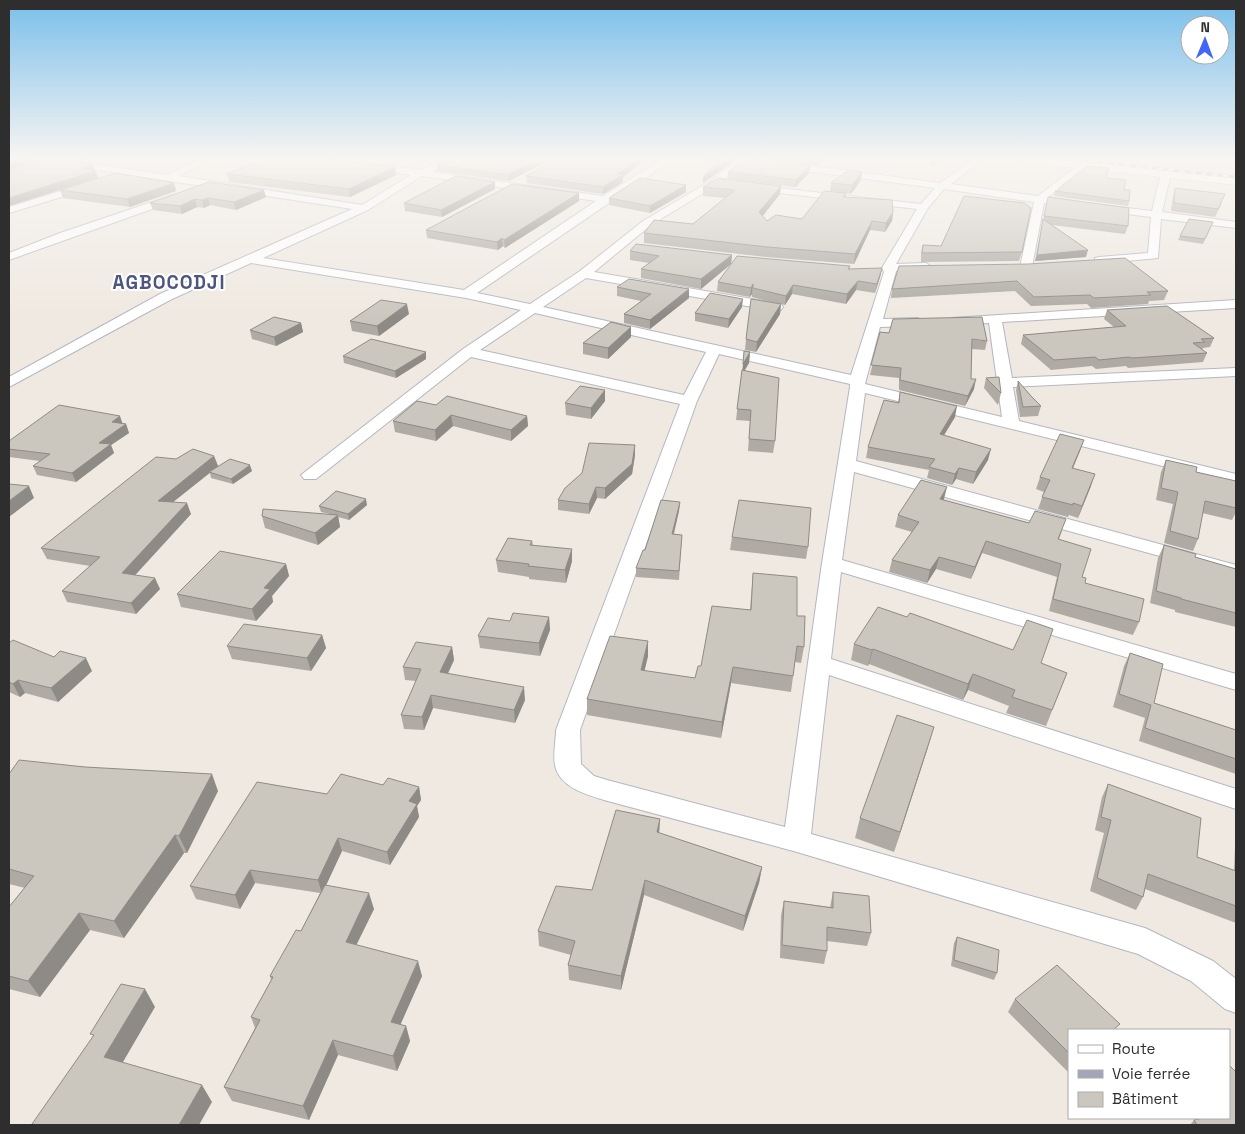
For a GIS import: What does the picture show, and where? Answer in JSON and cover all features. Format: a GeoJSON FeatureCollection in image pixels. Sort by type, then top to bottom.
{"type":"FeatureCollection","features":[{"type":"Feature","properties":{"kind":"street"},"geometry":{"type":"LineString","coordinates":[[9,257],[64,235],[136,211]]}},
{"type":"Feature","properties":{"kind":"street"},"geometry":{"type":"LineString","coordinates":[[9,383],[165,297],[357,211]]}},
{"type":"Feature","properties":{"kind":"street"},"geometry":{"type":"LineString","coordinates":[[466,294],[586,211]]}},
{"type":"Feature","properties":{"kind":"street"},"geometry":{"type":"LineString","coordinates":[[310,475],[468,352],[584,274],[618,245],[647,223],[667,211]]}},
{"type":"Feature","properties":{"kind":"street"},"geometry":{"type":"LineString","coordinates":[[797,841],[832,563],[858,384],[875,323],[886,270],[922,211]]}},
{"type":"Feature","properties":{"kind":"street"},"geometry":{"type":"LineString","coordinates":[[1026,266],[1038,211]]}},
{"type":"Feature","properties":{"kind":"street"},"geometry":{"type":"LineString","coordinates":[[1126,211],[1236,225]]}},
{"type":"Feature","properties":{"kind":"street"},"geometry":{"type":"LineString","coordinates":[[1085,262],[1154,256],[1157,211]]}},
{"type":"Feature","properties":{"kind":"street"},"geometry":{"type":"LineString","coordinates":[[618,245],[636,246]]}},
{"type":"Feature","properties":{"kind":"street"},"geometry":{"type":"LineString","coordinates":[[249,259],[466,294],[714,349],[1236,479]]}},
{"type":"Feature","properties":{"kind":"street"},"geometry":{"type":"LineString","coordinates":[[886,270],[937,267]]}},
{"type":"Feature","properties":{"kind":"street"},"geometry":{"type":"LineString","coordinates":[[584,274],[779,308]]}},
{"type":"Feature","properties":{"kind":"street"},"geometry":{"type":"LineString","coordinates":[[875,323],[995,320],[1236,304]]}},
{"type":"Feature","properties":{"kind":"street"},"geometry":{"type":"LineString","coordinates":[[995,320],[1011,423]]}},
{"type":"Feature","properties":{"kind":"street"},"geometry":{"type":"LineString","coordinates":[[714,349],[689,402],[568,730],[568,768],[585,783],[604,790],[797,841],[1145,942],[1202,971],[1236,998]]}},
{"type":"Feature","properties":{"kind":"street"},"geometry":{"type":"LineString","coordinates":[[468,352],[689,402]]}},
{"type":"Feature","properties":{"kind":"street"},"geometry":{"type":"LineString","coordinates":[[1005,383],[1236,372]]}},
{"type":"Feature","properties":{"kind":"street"},"geometry":{"type":"LineString","coordinates":[[846,464],[1236,570]]}},
{"type":"Feature","properties":{"kind":"street"},"geometry":{"type":"LineString","coordinates":[[832,563],[1236,682]]}},
{"type":"Feature","properties":{"kind":"street"},"geometry":{"type":"LineString","coordinates":[[819,663],[1236,799]]}},
{"type":"Feature","properties":{"kind":"building"},"geometry":{"type":"Polygon","coordinates":[[[462,211],[550,211],[504,240],[502,238],[497,242],[426,230],[462,211]]]}},
{"type":"Feature","properties":{"kind":"building"},"geometry":{"type":"Polygon","coordinates":[[[709,211],[760,211],[767,221],[776,215],[802,219],[808,211],[893,212],[886,223],[872,221],[855,254],[767,247],[644,233],[654,220],[693,224],[709,211]]]}},
{"type":"Feature","properties":{"kind":"building"},"geometry":{"type":"Polygon","coordinates":[[[957,211],[1030,211],[1022,252],[922,253],[923,245],[941,246],[957,211]]]}},
{"type":"Feature","properties":{"kind":"building"},"geometry":{"type":"Polygon","coordinates":[[[1045,211],[1129,211],[1128,226],[1044,216],[1045,211]]]}},
{"type":"Feature","properties":{"kind":"building"},"geometry":{"type":"Polygon","coordinates":[[[1043,219],[1088,250],[1037,255],[1043,219]]]}},
{"type":"Feature","properties":{"kind":"building"},"geometry":{"type":"Polygon","coordinates":[[[1189,219],[1213,222],[1205,239],[1180,236],[1189,219]]]}},
{"type":"Feature","properties":{"kind":"building"},"geometry":{"type":"Polygon","coordinates":[[[636,244],[732,255],[701,279],[641,269],[659,256],[630,251],[636,244]]]}},
{"type":"Feature","properties":{"kind":"building"},"geometry":{"type":"Polygon","coordinates":[[[737,256],[850,266],[848,269],[882,268],[877,284],[858,281],[847,294],[793,285],[786,296],[753,288],[753,284],[751,288],[718,282],[737,256]]]}},
{"type":"Feature","properties":{"kind":"building"},"geometry":{"type":"Polygon","coordinates":[[[1125,258],[1168,291],[1147,292],[1151,295],[1094,298],[1090,295],[1034,297],[1017,281],[892,289],[899,266],[1028,264],[1125,258]]]}},
{"type":"Feature","properties":{"kind":"building"},"geometry":{"type":"Polygon","coordinates":[[[629,279],[689,289],[650,320],[624,314],[651,294],[617,287],[629,279]]]}},
{"type":"Feature","properties":{"kind":"building"},"geometry":{"type":"Polygon","coordinates":[[[710,293],[743,299],[729,319],[695,313],[710,293]]]}},
{"type":"Feature","properties":{"kind":"building"},"geometry":{"type":"Polygon","coordinates":[[[751,299],[781,304],[757,342],[746,339],[751,299]]]}},
{"type":"Feature","properties":{"kind":"building"},"geometry":{"type":"Polygon","coordinates":[[[381,300],[407,304],[377,326],[350,321],[381,300]]]}},
{"type":"Feature","properties":{"kind":"building"},"geometry":{"type":"Polygon","coordinates":[[[1167,306],[1214,338],[1201,339],[1205,342],[1193,343],[1207,353],[1099,360],[1095,357],[1054,360],[1023,335],[1126,326],[1107,310],[1167,306]]]}},
{"type":"Feature","properties":{"kind":"building"},"geometry":{"type":"Polygon","coordinates":[[[274,317],[301,323],[274,337],[250,330],[274,317]]]}},
{"type":"Feature","properties":{"kind":"building"},"geometry":{"type":"Polygon","coordinates":[[[982,317],[987,341],[972,339],[971,379],[976,379],[968,396],[900,380],[901,368],[871,365],[880,332],[889,333],[893,319],[982,317]]]}},
{"type":"Feature","properties":{"kind":"building"},"geometry":{"type":"Polygon","coordinates":[[[611,322],[631,327],[608,348],[583,343],[611,322]]]}},
{"type":"Feature","properties":{"kind":"building"},"geometry":{"type":"Polygon","coordinates":[[[371,339],[426,352],[395,371],[343,356],[371,339]]]}},
{"type":"Feature","properties":{"kind":"building"},"geometry":{"type":"Polygon","coordinates":[[[744,351],[750,352],[743,364],[744,351]]]}},
{"type":"Feature","properties":{"kind":"building"},"geometry":{"type":"Polygon","coordinates":[[[742,370],[779,378],[775,441],[749,439],[751,410],[737,409],[742,370]]]}},
{"type":"Feature","properties":{"kind":"building"},"geometry":{"type":"Polygon","coordinates":[[[999,377],[1001,393],[986,378],[999,377]]]}},
{"type":"Feature","properties":{"kind":"building"},"geometry":{"type":"Polygon","coordinates":[[[1018,381],[1031,396],[1041,406],[1023,407],[1018,381]]]}},
{"type":"Feature","properties":{"kind":"building"},"geometry":{"type":"Polygon","coordinates":[[[580,386],[605,390],[591,408],[565,403],[580,386]]]}},
{"type":"Feature","properties":{"kind":"building"},"geometry":{"type":"Polygon","coordinates":[[[900,392],[957,406],[940,434],[991,449],[976,472],[959,468],[955,474],[929,467],[935,459],[868,447],[884,400],[899,403],[900,392]]]}},
{"type":"Feature","properties":{"kind":"building"},"geometry":{"type":"Polygon","coordinates":[[[447,396],[527,416],[511,430],[451,415],[435,430],[393,421],[417,401],[436,405],[447,396]]]}},
{"type":"Feature","properties":{"kind":"building"},"geometry":{"type":"Polygon","coordinates":[[[59,405],[120,416],[112,422],[126,424],[99,443],[111,444],[72,473],[33,466],[50,454],[9,449],[9,441],[59,405]]]}},
{"type":"Feature","properties":{"kind":"building"},"geometry":{"type":"Polygon","coordinates":[[[1060,434],[1084,440],[1072,468],[1095,474],[1082,506],[1042,497],[1050,480],[1040,477],[1060,434]]]}},
{"type":"Feature","properties":{"kind":"building"},"geometry":{"type":"Polygon","coordinates":[[[589,443],[635,445],[632,464],[605,488],[596,487],[589,504],[558,500],[565,488],[582,473],[589,443]]]}},
{"type":"Feature","properties":{"kind":"building"},"geometry":{"type":"Polygon","coordinates":[[[193,449],[214,456],[158,501],[187,503],[122,573],[155,578],[131,603],[62,591],[100,557],[41,548],[156,457],[176,459],[193,449]]]}},
{"type":"Feature","properties":{"kind":"building"},"geometry":{"type":"Polygon","coordinates":[[[230,459],[250,465],[231,479],[209,472],[230,459]]]}},
{"type":"Feature","properties":{"kind":"building"},"geometry":{"type":"Polygon","coordinates":[[[1166,460],[1197,467],[1196,472],[1236,481],[1236,508],[1205,501],[1198,539],[1170,531],[1178,492],[1161,488],[1166,460]]]}},
{"type":"Feature","properties":{"kind":"building"},"geometry":{"type":"Polygon","coordinates":[[[921,480],[947,487],[940,499],[1029,523],[1035,511],[1066,519],[1058,539],[1091,549],[1082,577],[1086,578],[1085,583],[1144,599],[1139,622],[1053,599],[1061,564],[986,541],[975,567],[939,557],[930,570],[892,560],[919,522],[898,515],[921,480]]]}},
{"type":"Feature","properties":{"kind":"building"},"geometry":{"type":"Polygon","coordinates":[[[9,484],[29,486],[9,501],[9,484]]]}},
{"type":"Feature","properties":{"kind":"building"},"geometry":{"type":"Polygon","coordinates":[[[336,491],[366,499],[348,514],[319,506],[336,491]]]}},
{"type":"Feature","properties":{"kind":"building"},"geometry":{"type":"Polygon","coordinates":[[[661,500],[680,502],[672,534],[682,535],[679,571],[636,568],[643,550],[645,550],[661,500]]]}},
{"type":"Feature","properties":{"kind":"building"},"geometry":{"type":"Polygon","coordinates":[[[739,500],[811,508],[808,547],[732,537],[739,500]]]}},
{"type":"Feature","properties":{"kind":"building"},"geometry":{"type":"Polygon","coordinates":[[[263,509],[338,515],[315,533],[262,516],[263,509]]]}},
{"type":"Feature","properties":{"kind":"building"},"geometry":{"type":"Polygon","coordinates":[[[508,538],[532,541],[530,545],[572,549],[565,570],[496,560],[508,538]]]}},
{"type":"Feature","properties":{"kind":"building"},"geometry":{"type":"Polygon","coordinates":[[[1164,545],[1196,554],[1195,557],[1236,569],[1236,613],[1156,591],[1164,545]]]}},
{"type":"Feature","properties":{"kind":"building"},"geometry":{"type":"Polygon","coordinates":[[[220,551],[286,564],[264,588],[270,589],[252,609],[177,594],[220,551]]]}},
{"type":"Feature","properties":{"kind":"building"},"geometry":{"type":"Polygon","coordinates":[[[753,573],[797,577],[797,616],[805,616],[804,647],[797,646],[793,676],[733,667],[722,722],[587,699],[610,636],[648,641],[641,670],[695,678],[698,666],[701,666],[712,606],[751,610],[753,573]]]}},
{"type":"Feature","properties":{"kind":"building"},"geometry":{"type":"Polygon","coordinates":[[[878,607],[907,617],[910,613],[1013,650],[1027,620],[1053,629],[1041,663],[1067,673],[1052,710],[1012,697],[1015,690],[973,674],[968,684],[873,649],[854,644],[878,607]]]}},
{"type":"Feature","properties":{"kind":"building"},"geometry":{"type":"Polygon","coordinates":[[[513,613],[549,617],[539,643],[478,636],[488,618],[510,621],[513,613]]]}},
{"type":"Feature","properties":{"kind":"building"},"geometry":{"type":"Polygon","coordinates":[[[244,624],[322,635],[307,658],[227,646],[244,624]]]}},
{"type":"Feature","properties":{"kind":"building"},"geometry":{"type":"Polygon","coordinates":[[[13,640],[54,657],[60,651],[86,658],[51,688],[18,680],[13,684],[9,682],[9,643],[13,640]]]}},
{"type":"Feature","properties":{"kind":"building"},"geometry":{"type":"Polygon","coordinates":[[[416,642],[452,647],[440,672],[524,687],[514,710],[431,695],[422,717],[401,715],[421,669],[403,667],[416,642]]]}},
{"type":"Feature","properties":{"kind":"building"},"geometry":{"type":"Polygon","coordinates":[[[1130,653],[1163,664],[1154,703],[1236,730],[1236,759],[1145,728],[1151,705],[1119,694],[1130,653]]]}},
{"type":"Feature","properties":{"kind":"building"},"geometry":{"type":"Polygon","coordinates":[[[897,715],[934,727],[900,832],[860,818],[897,715]]]}},
{"type":"Feature","properties":{"kind":"building"},"geometry":{"type":"Polygon","coordinates":[[[19,760],[85,767],[212,774],[179,836],[175,835],[114,921],[79,913],[28,981],[9,976],[9,907],[34,876],[9,869],[9,774],[19,760]]]}},
{"type":"Feature","properties":{"kind":"building"},"geometry":{"type":"Polygon","coordinates":[[[341,774],[383,785],[388,778],[419,787],[409,801],[417,804],[387,852],[338,838],[318,880],[250,870],[235,895],[190,886],[257,782],[327,794],[341,774]]]}},
{"type":"Feature","properties":{"kind":"building"},"geometry":{"type":"Polygon","coordinates":[[[1108,784],[1201,818],[1197,857],[1236,871],[1236,906],[1148,874],[1143,897],[1097,878],[1111,820],[1101,817],[1108,784]]]}},
{"type":"Feature","properties":{"kind":"building"},"geometry":{"type":"Polygon","coordinates":[[[616,810],[660,819],[657,832],[762,867],[745,916],[645,880],[621,976],[568,965],[575,941],[538,931],[556,886],[592,890],[616,810]]]}},
{"type":"Feature","properties":{"kind":"building"},"geometry":{"type":"Polygon","coordinates":[[[325,885],[369,893],[346,942],[418,961],[391,1022],[406,1026],[393,1056],[333,1040],[303,1106],[224,1087],[260,1020],[251,1017],[273,977],[270,976],[296,930],[301,931],[325,885]]]}},
{"type":"Feature","properties":{"kind":"building"},"geometry":{"type":"Polygon","coordinates":[[[833,892],[869,896],[871,933],[827,927],[827,951],[782,945],[784,901],[833,908],[833,892]]]}},
{"type":"Feature","properties":{"kind":"building"},"geometry":{"type":"Polygon","coordinates":[[[957,937],[999,950],[997,973],[954,960],[957,937]]]}},
{"type":"Feature","properties":{"kind":"building"},"geometry":{"type":"Polygon","coordinates":[[[1057,965],[1120,1024],[1114,1029],[1068,1029],[1068,1052],[1015,999],[1057,965]]]}},
{"type":"Feature","properties":{"kind":"building"},"geometry":{"type":"Polygon","coordinates":[[[121,984],[145,989],[104,1057],[202,1085],[179,1125],[32,1124],[94,1035],[90,1034],[121,984]]]}},
{"type":"Feature","properties":{"kind":"building"},"geometry":{"type":"Polygon","coordinates":[[[1230,1066],[1236,1072],[1236,1125],[1197,1125],[1194,1120],[1230,1119],[1230,1066]]]}},
{"type":"Feature","properties":{"kind":"district","name":"AGBOCODJI"},"geometry":{"type":"Point","coordinates":[169,282]}}]}
